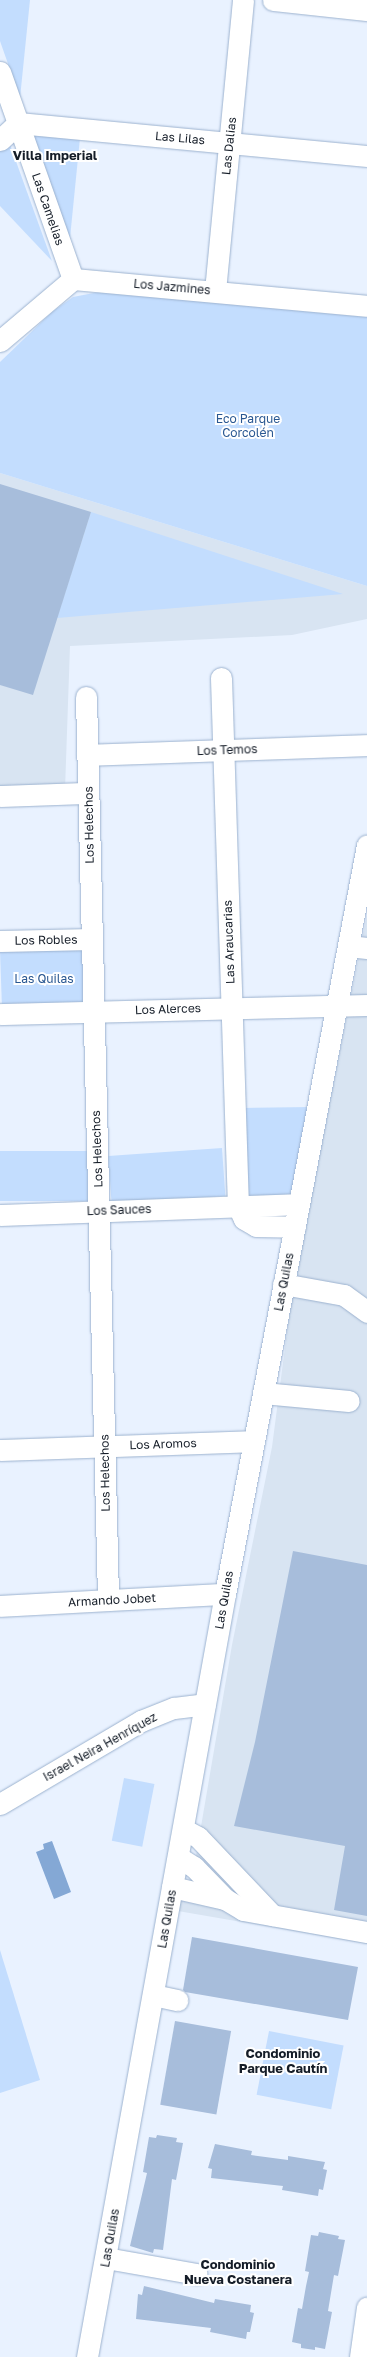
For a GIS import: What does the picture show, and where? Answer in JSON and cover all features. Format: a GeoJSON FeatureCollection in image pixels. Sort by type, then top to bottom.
{"type":"FeatureCollection","features":[{"type":"Feature","properties":{"kind":"street","name":"Las Dalias"},"geometry":{"type":"LineString","coordinates":[[215,291],[243,0]]}},
{"type":"Feature","properties":{"kind":"street"},"geometry":{"type":"LineString","coordinates":[[273,0],[367,10]]}},
{"type":"Feature","properties":{"kind":"street","name":"Las Camelias"},"geometry":{"type":"LineString","coordinates":[[0,72],[73,279]]}},
{"type":"Feature","properties":{"kind":"street","name":"Las Lilas"},"geometry":{"type":"LineString","coordinates":[[18,124],[229,142],[367,156]]}},
{"type":"Feature","properties":{"kind":"street"},"geometry":{"type":"LineString","coordinates":[[0,140],[18,124]]}},
{"type":"Feature","properties":{"kind":"street"},"geometry":{"type":"LineString","coordinates":[[0,341],[73,279]]}},
{"type":"Feature","properties":{"kind":"street","name":"Los Jazmines"},"geometry":{"type":"LineString","coordinates":[[73,279],[367,306]]}},
{"type":"Feature","properties":{"kind":"street","name":"Las Araucarias"},"geometry":{"type":"LineString","coordinates":[[221,678],[238,1206]]}},
{"type":"Feature","properties":{"kind":"street","name":"Los Helechos"},"geometry":{"type":"LineString","coordinates":[[86,698],[108,1600]]}},
{"type":"Feature","properties":{"kind":"street","name":"Los Temos"},"geometry":{"type":"LineString","coordinates":[[87,755],[367,745]]}},
{"type":"Feature","properties":{"kind":"street"},"geometry":{"type":"LineString","coordinates":[[0,796],[88,794]]}},
{"type":"Feature","properties":{"kind":"street","name":"Las Quilas"},"geometry":{"type":"LineString","coordinates":[[87,2357],[225,1594],[283,1284],[337,1004],[357,947],[367,845]]}},
{"type":"Feature","properties":{"kind":"street","name":"Los Robles"},"geometry":{"type":"LineString","coordinates":[[0,941],[92,939]]}},
{"type":"Feature","properties":{"kind":"street","name":"Los Alerces"},"geometry":{"type":"LineString","coordinates":[[0,1014],[337,1004],[367,1005]]}},
{"type":"Feature","properties":{"kind":"street","name":"Los Sauces"},"geometry":{"type":"LineString","coordinates":[[0,1215],[299,1204]]}},
{"type":"Feature","properties":{"kind":"street"},"geometry":{"type":"LineString","coordinates":[[238,1206],[244,1219],[256,1226],[294,1227]]}},
{"type":"Feature","properties":{"kind":"street"},"geometry":{"type":"LineString","coordinates":[[283,1284],[344,1295],[367,1312]]}},
{"type":"Feature","properties":{"kind":"street"},"geometry":{"type":"LineString","coordinates":[[263,1393],[349,1401]]}},
{"type":"Feature","properties":{"kind":"street","name":"Los Aromos"},"geometry":{"type":"LineString","coordinates":[[0,1450],[254,1441]]}},
{"type":"Feature","properties":{"kind":"street","name":"Armando Jobet"},"geometry":{"type":"LineString","coordinates":[[0,1606],[225,1594]]}},
{"type":"Feature","properties":{"kind":"street","name":"Israel Neira Henríquez"},"geometry":{"type":"LineString","coordinates":[[0,1804],[141,1721],[174,1708],[205,1704]]}},
{"type":"Feature","properties":{"kind":"street"},"geometry":{"type":"LineString","coordinates":[[183,1829],[198,1837],[272,1915]]}},
{"type":"Feature","properties":{"kind":"street"},"geometry":{"type":"LineString","coordinates":[[178,1857],[194,1866],[224,1899]]}},
{"type":"Feature","properties":{"kind":"street"},"geometry":{"type":"LineString","coordinates":[[172,1887],[224,1899],[244,1910],[367,1932]]}},
{"type":"Feature","properties":{"kind":"street"},"geometry":{"type":"LineString","coordinates":[[153,1995],[177,2000]]}},
{"type":"Feature","properties":{"kind":"street"},"geometry":{"type":"LineString","coordinates":[[106,2258],[197,2274]]}},
{"type":"Feature","properties":{"kind":"street"},"geometry":{"type":"LineString","coordinates":[[360,2357],[367,2307]]}},
{"type":"Feature","properties":{"kind":"shaded area"},"geometry":{"type":"Polygon","coordinates":[[[0,473],[367,586],[367,619],[292,635],[70,646],[65,790],[0,792],[0,473]]]}},
{"type":"Feature","properties":{"kind":"shaded area"},"geometry":{"type":"Polygon","coordinates":[[[367,915],[367,1944],[178,1911],[182,1892],[190,1891],[232,1645],[272,1447],[293,1286],[367,915]]]}},
{"type":"Feature","properties":{"kind":"shaded area"},"geometry":{"type":"Polygon","coordinates":[[[52,1841],[71,1892],[54,1899],[36,1852],[44,1849],[43,1844],[52,1841]]]}},
{"type":"Feature","properties":{"kind":"green space"},"geometry":{"type":"Polygon","coordinates":[[[0,0],[30,0],[20,98],[0,41],[0,0]]]}},
{"type":"Feature","properties":{"kind":"green space"},"geometry":{"type":"Polygon","coordinates":[[[29,133],[80,138],[69,248],[29,133]]]}},
{"type":"Feature","properties":{"kind":"green space"},"geometry":{"type":"Polygon","coordinates":[[[9,142],[52,261],[0,206],[0,150],[9,142]]]}},
{"type":"Feature","properties":{"kind":"green space","name":"Eco Parque Corcolén"},"geometry":{"type":"Polygon","coordinates":[[[99,292],[367,317],[367,586],[0,473],[0,362],[52,312],[73,297],[99,292]]]}},
{"type":"Feature","properties":{"kind":"green space"},"geometry":{"type":"Polygon","coordinates":[[[91,512],[343,594],[57,618],[91,512]]]}},
{"type":"Feature","properties":{"kind":"green space","name":"Las Quilas"},"geometry":{"type":"Polygon","coordinates":[[[87,949],[89,1007],[2,1010],[0,952],[87,949]]]}},
{"type":"Feature","properties":{"kind":"green space"},"geometry":{"type":"Polygon","coordinates":[[[311,1107],[294,1196],[243,1198],[240,1108],[311,1107]]]}},
{"type":"Feature","properties":{"kind":"green space"},"geometry":{"type":"Polygon","coordinates":[[[222,1148],[225,1196],[112,1204],[108,1156],[222,1148]]]}},
{"type":"Feature","properties":{"kind":"green space"},"geometry":{"type":"Polygon","coordinates":[[[0,1151],[88,1151],[88,1201],[0,1201],[0,1151]]]}},
{"type":"Feature","properties":{"kind":"green space"},"geometry":{"type":"Polygon","coordinates":[[[124,1778],[154,1784],[142,1847],[112,1841],[124,1778]]]}},
{"type":"Feature","properties":{"kind":"green space"},"geometry":{"type":"Polygon","coordinates":[[[0,1950],[40,2080],[0,2093],[0,1950]]]}},
{"type":"Feature","properties":{"kind":"green space"},"geometry":{"type":"Polygon","coordinates":[[[269,2031],[344,2046],[331,2109],[257,2095],[269,2031]]]}},
{"type":"Feature","properties":{"kind":"building"},"geometry":{"type":"Polygon","coordinates":[[[0,484],[91,512],[33,695],[0,685],[0,484]]]}},
{"type":"Feature","properties":{"kind":"building"},"geometry":{"type":"Polygon","coordinates":[[[293,1551],[367,1565],[367,1916],[334,1910],[345,1846],[234,1826],[255,1742],[293,1551]]]}},
{"type":"Feature","properties":{"kind":"building"},"geometry":{"type":"Polygon","coordinates":[[[192,1937],[358,1967],[348,2020],[185,1992],[183,1990],[192,1937]]]}},
{"type":"Feature","properties":{"kind":"building"},"geometry":{"type":"Polygon","coordinates":[[[175,2021],[231,2031],[216,2115],[160,2105],[175,2021]]]}},
{"type":"Feature","properties":{"kind":"building"},"geometry":{"type":"Polygon","coordinates":[[[157,2135],[177,2138],[176,2142],[183,2143],[176,2180],[172,2179],[163,2250],[154,2249],[153,2253],[130,2246],[147,2173],[143,2172],[149,2137],[156,2138],[157,2135]]]}},
{"type":"Feature","properties":{"kind":"building"},"geometry":{"type":"Polygon","coordinates":[[[215,2144],[252,2151],[251,2155],[288,2160],[288,2156],[325,2162],[323,2169],[327,2170],[323,2190],[319,2189],[318,2196],[282,2190],[283,2186],[211,2178],[212,2169],[208,2168],[215,2144]]]}},
{"type":"Feature","properties":{"kind":"building"},"geometry":{"type":"Polygon","coordinates":[[[319,2232],[339,2236],[338,2239],[345,2240],[338,2276],[334,2275],[328,2311],[332,2312],[325,2349],[315,2347],[315,2350],[301,2348],[301,2344],[292,2342],[298,2308],[302,2309],[309,2272],[305,2271],[311,2235],[318,2236],[319,2232]]]}},
{"type":"Feature","properties":{"kind":"building"},"geometry":{"type":"Polygon","coordinates":[[[144,2286],[214,2303],[215,2299],[251,2305],[250,2312],[254,2313],[250,2332],[247,2332],[246,2339],[210,2332],[211,2328],[136,2319],[138,2294],[142,2295],[144,2286]]]}},
{"type":"Feature","properties":{"kind":"district","name":"Villa Imperial"},"geometry":{"type":"Point","coordinates":[55,155]}},
{"type":"Feature","properties":{"kind":"district","name":"Condominio Parque Cautín"},"geometry":{"type":"Point","coordinates":[283,2062]}},
{"type":"Feature","properties":{"kind":"district","name":"Condominio Nueva Costanera"},"geometry":{"type":"Point","coordinates":[238,2272]}}]}
